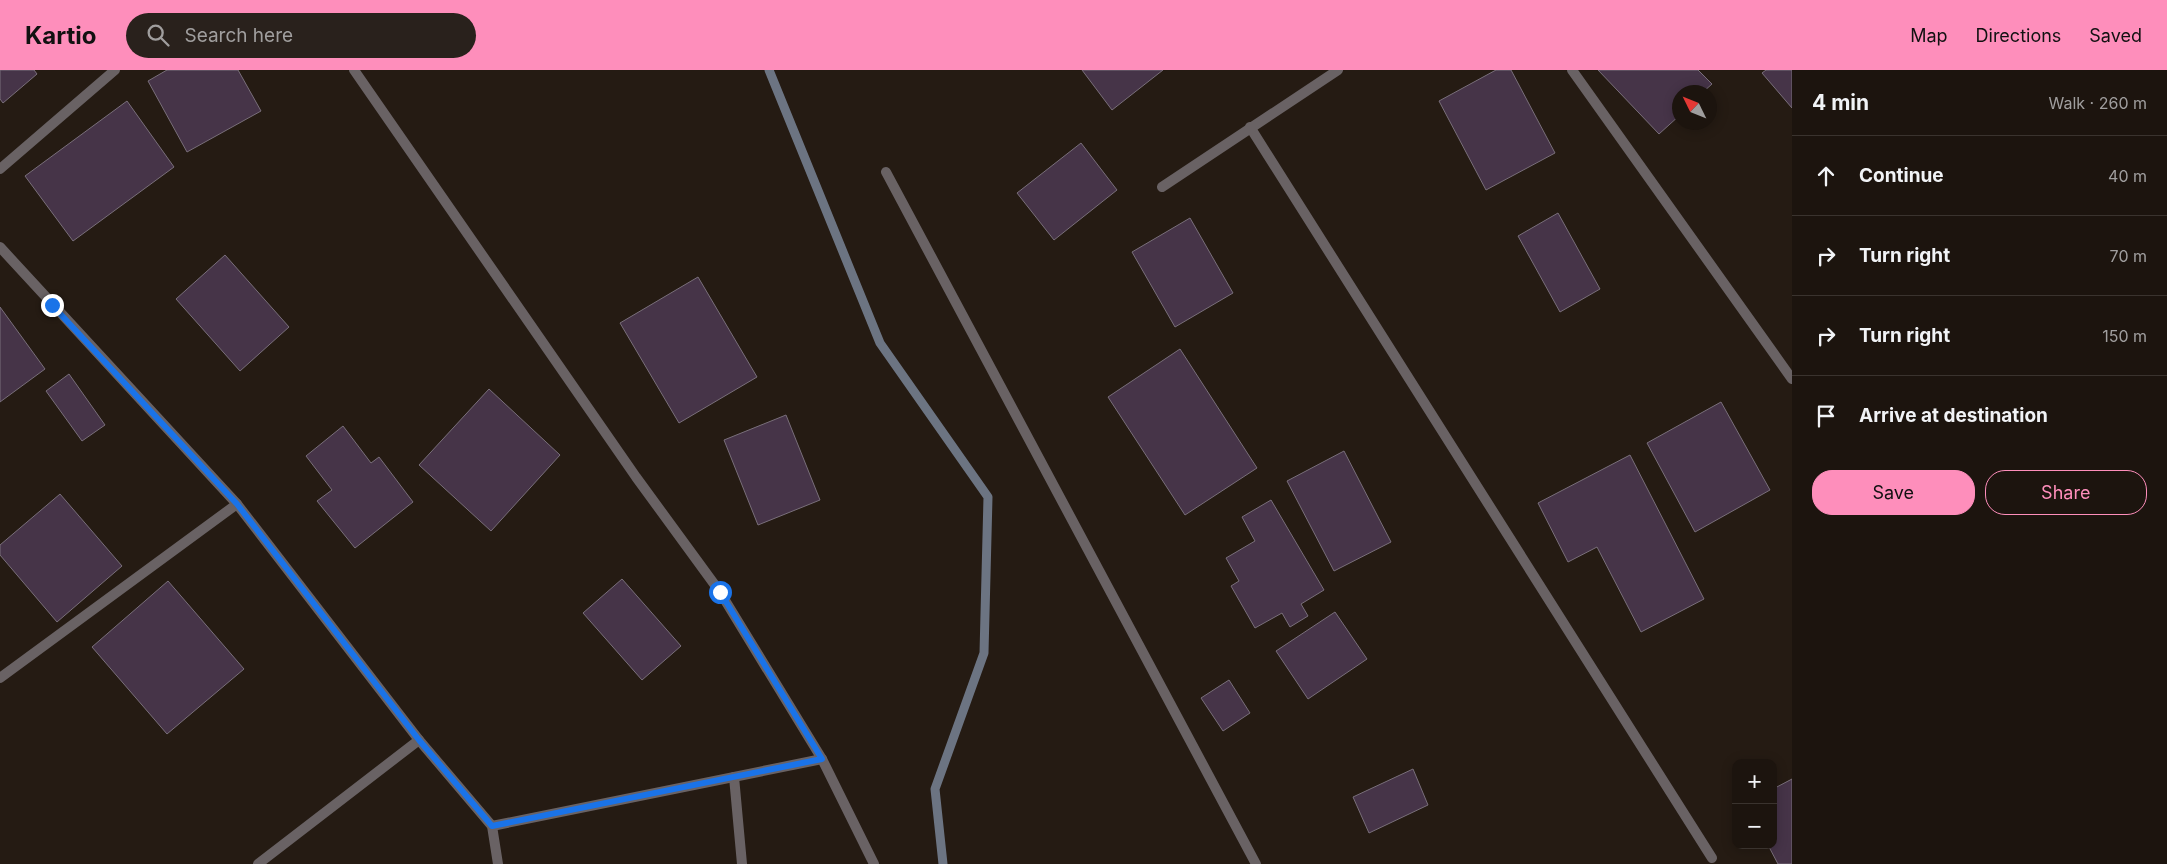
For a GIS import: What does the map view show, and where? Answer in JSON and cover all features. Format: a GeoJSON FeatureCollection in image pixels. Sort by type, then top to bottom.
{"type":"FeatureCollection","features":[{"type":"Feature","properties":{"kind":"street"},"geometry":{"type":"LineString","coordinates":[[0,169],[115,70]]}},
{"type":"Feature","properties":{"kind":"street"},"geometry":{"type":"LineString","coordinates":[[354,70],[636,477],[720,592],[822,759],[874,864]]}},
{"type":"Feature","properties":{"kind":"street"},"geometry":{"type":"LineString","coordinates":[[1162,187],[1338,70]]}},
{"type":"Feature","properties":{"kind":"street"},"geometry":{"type":"LineString","coordinates":[[1572,70],[1792,379]]}},
{"type":"Feature","properties":{"kind":"street"},"geometry":{"type":"LineString","coordinates":[[1250,127],[1712,858]]}},
{"type":"Feature","properties":{"kind":"street"},"geometry":{"type":"LineString","coordinates":[[886,172],[1256,864]]}},
{"type":"Feature","properties":{"kind":"street"},"geometry":{"type":"LineString","coordinates":[[0,247],[237,504],[419,740],[492,826],[498,864]]}},
{"type":"Feature","properties":{"kind":"street"},"geometry":{"type":"LineString","coordinates":[[0,678],[237,504]]}},
{"type":"Feature","properties":{"kind":"street"},"geometry":{"type":"LineString","coordinates":[[258,864],[419,740]]}},
{"type":"Feature","properties":{"kind":"street"},"geometry":{"type":"LineString","coordinates":[[492,826],[822,759]]}},
{"type":"Feature","properties":{"kind":"street"},"geometry":{"type":"LineString","coordinates":[[734,777],[742,864]]}},
{"type":"Feature","properties":{"kind":"building"},"geometry":{"type":"Polygon","coordinates":[[[0,70],[34,70],[37,74],[3,103],[0,99],[0,70]]]}},
{"type":"Feature","properties":{"kind":"building"},"geometry":{"type":"Polygon","coordinates":[[[167,70],[238,70],[261,111],[187,152],[148,81],[167,70]]]}},
{"type":"Feature","properties":{"kind":"building"},"geometry":{"type":"Polygon","coordinates":[[[1082,70],[1163,70],[1112,110],[1082,70]]]}},
{"type":"Feature","properties":{"kind":"building"},"geometry":{"type":"Polygon","coordinates":[[[1496,70],[1511,70],[1555,153],[1486,190],[1439,101],[1496,70]]]}},
{"type":"Feature","properties":{"kind":"building"},"geometry":{"type":"Polygon","coordinates":[[[1598,70],[1698,70],[1712,84],[1672,85],[1672,122],[1659,134],[1598,70]]]}},
{"type":"Feature","properties":{"kind":"building"},"geometry":{"type":"Polygon","coordinates":[[[1766,70],[1792,70],[1792,108],[1762,73],[1766,70]]]}},
{"type":"Feature","properties":{"kind":"building"},"geometry":{"type":"Polygon","coordinates":[[[127,101],[174,167],[73,241],[25,176],[127,101]]]}},
{"type":"Feature","properties":{"kind":"building"},"geometry":{"type":"Polygon","coordinates":[[[1081,143],[1117,190],[1054,240],[1017,193],[1081,143]]]}},
{"type":"Feature","properties":{"kind":"building"},"geometry":{"type":"Polygon","coordinates":[[[1558,213],[1600,289],[1560,312],[1518,236],[1558,213]]]}},
{"type":"Feature","properties":{"kind":"building"},"geometry":{"type":"Polygon","coordinates":[[[1190,218],[1233,293],[1175,327],[1132,252],[1190,218]]]}},
{"type":"Feature","properties":{"kind":"building"},"geometry":{"type":"Polygon","coordinates":[[[225,255],[289,327],[240,371],[176,299],[225,255]]]}},
{"type":"Feature","properties":{"kind":"building"},"geometry":{"type":"Polygon","coordinates":[[[698,277],[757,377],[679,423],[620,323],[698,277]]]}},
{"type":"Feature","properties":{"kind":"building"},"geometry":{"type":"Polygon","coordinates":[[[0,307],[45,369],[0,402],[0,307]]]}},
{"type":"Feature","properties":{"kind":"building"},"geometry":{"type":"Polygon","coordinates":[[[1180,349],[1257,468],[1185,515],[1108,397],[1180,349]]]}},
{"type":"Feature","properties":{"kind":"building"},"geometry":{"type":"Polygon","coordinates":[[[69,374],[105,425],[82,441],[46,391],[69,374]]]}},
{"type":"Feature","properties":{"kind":"building"},"geometry":{"type":"Polygon","coordinates":[[[489,389],[560,455],[491,531],[419,465],[489,389]]]}},
{"type":"Feature","properties":{"kind":"building"},"geometry":{"type":"Polygon","coordinates":[[[1721,402],[1770,490],[1695,532],[1647,443],[1721,402]]]}},
{"type":"Feature","properties":{"kind":"building"},"geometry":{"type":"Polygon","coordinates":[[[786,415],[820,500],[758,525],[724,440],[786,415]]]}},
{"type":"Feature","properties":{"kind":"building"},"geometry":{"type":"Polygon","coordinates":[[[343,426],[371,463],[379,457],[413,502],[355,548],[317,501],[332,490],[306,456],[343,426]]]}},
{"type":"Feature","properties":{"kind":"building"},"geometry":{"type":"Polygon","coordinates":[[[1344,451],[1391,542],[1334,571],[1287,481],[1344,451]]]}},
{"type":"Feature","properties":{"kind":"building"},"geometry":{"type":"Polygon","coordinates":[[[1630,455],[1704,599],[1641,632],[1597,547],[1568,562],[1538,503],[1630,455]]]}},
{"type":"Feature","properties":{"kind":"building"},"geometry":{"type":"Polygon","coordinates":[[[60,494],[122,566],[57,622],[0,555],[0,545],[60,494]]]}},
{"type":"Feature","properties":{"kind":"building"},"geometry":{"type":"Polygon","coordinates":[[[1271,500],[1324,590],[1301,604],[1308,616],[1290,627],[1282,613],[1255,628],[1231,586],[1239,581],[1226,558],[1255,541],[1242,517],[1271,500]]]}},
{"type":"Feature","properties":{"kind":"building"},"geometry":{"type":"Polygon","coordinates":[[[622,579],[681,646],[642,680],[583,613],[622,579]]]}},
{"type":"Feature","properties":{"kind":"building"},"geometry":{"type":"Polygon","coordinates":[[[168,581],[244,669],[167,734],[92,647],[168,581]]]}},
{"type":"Feature","properties":{"kind":"building"},"geometry":{"type":"Polygon","coordinates":[[[1335,612],[1367,659],[1308,699],[1276,651],[1335,612]]]}},
{"type":"Feature","properties":{"kind":"building"},"geometry":{"type":"Polygon","coordinates":[[[1229,680],[1250,713],[1223,731],[1201,698],[1229,680]]]}},
{"type":"Feature","properties":{"kind":"building"},"geometry":{"type":"Polygon","coordinates":[[[1413,769],[1428,805],[1369,833],[1353,797],[1413,769]]]}},
{"type":"Feature","properties":{"kind":"building"},"geometry":{"type":"Polygon","coordinates":[[[1792,779],[1792,864],[1778,864],[1770,849],[1777,849],[1777,787],[1792,779]]]}},
{"type":"Feature","properties":{"kind":"waterway"},"geometry":{"type":"LineString","coordinates":[[769,70],[880,343],[988,497],[984,653],[935,789],[943,864]]}},
{"type":"Feature","properties":{"kind":"route"},"geometry":{"type":"LineString","coordinates":[[52,305],[237,504],[419,740],[492,826],[822,759],[720,592]]}}]}
